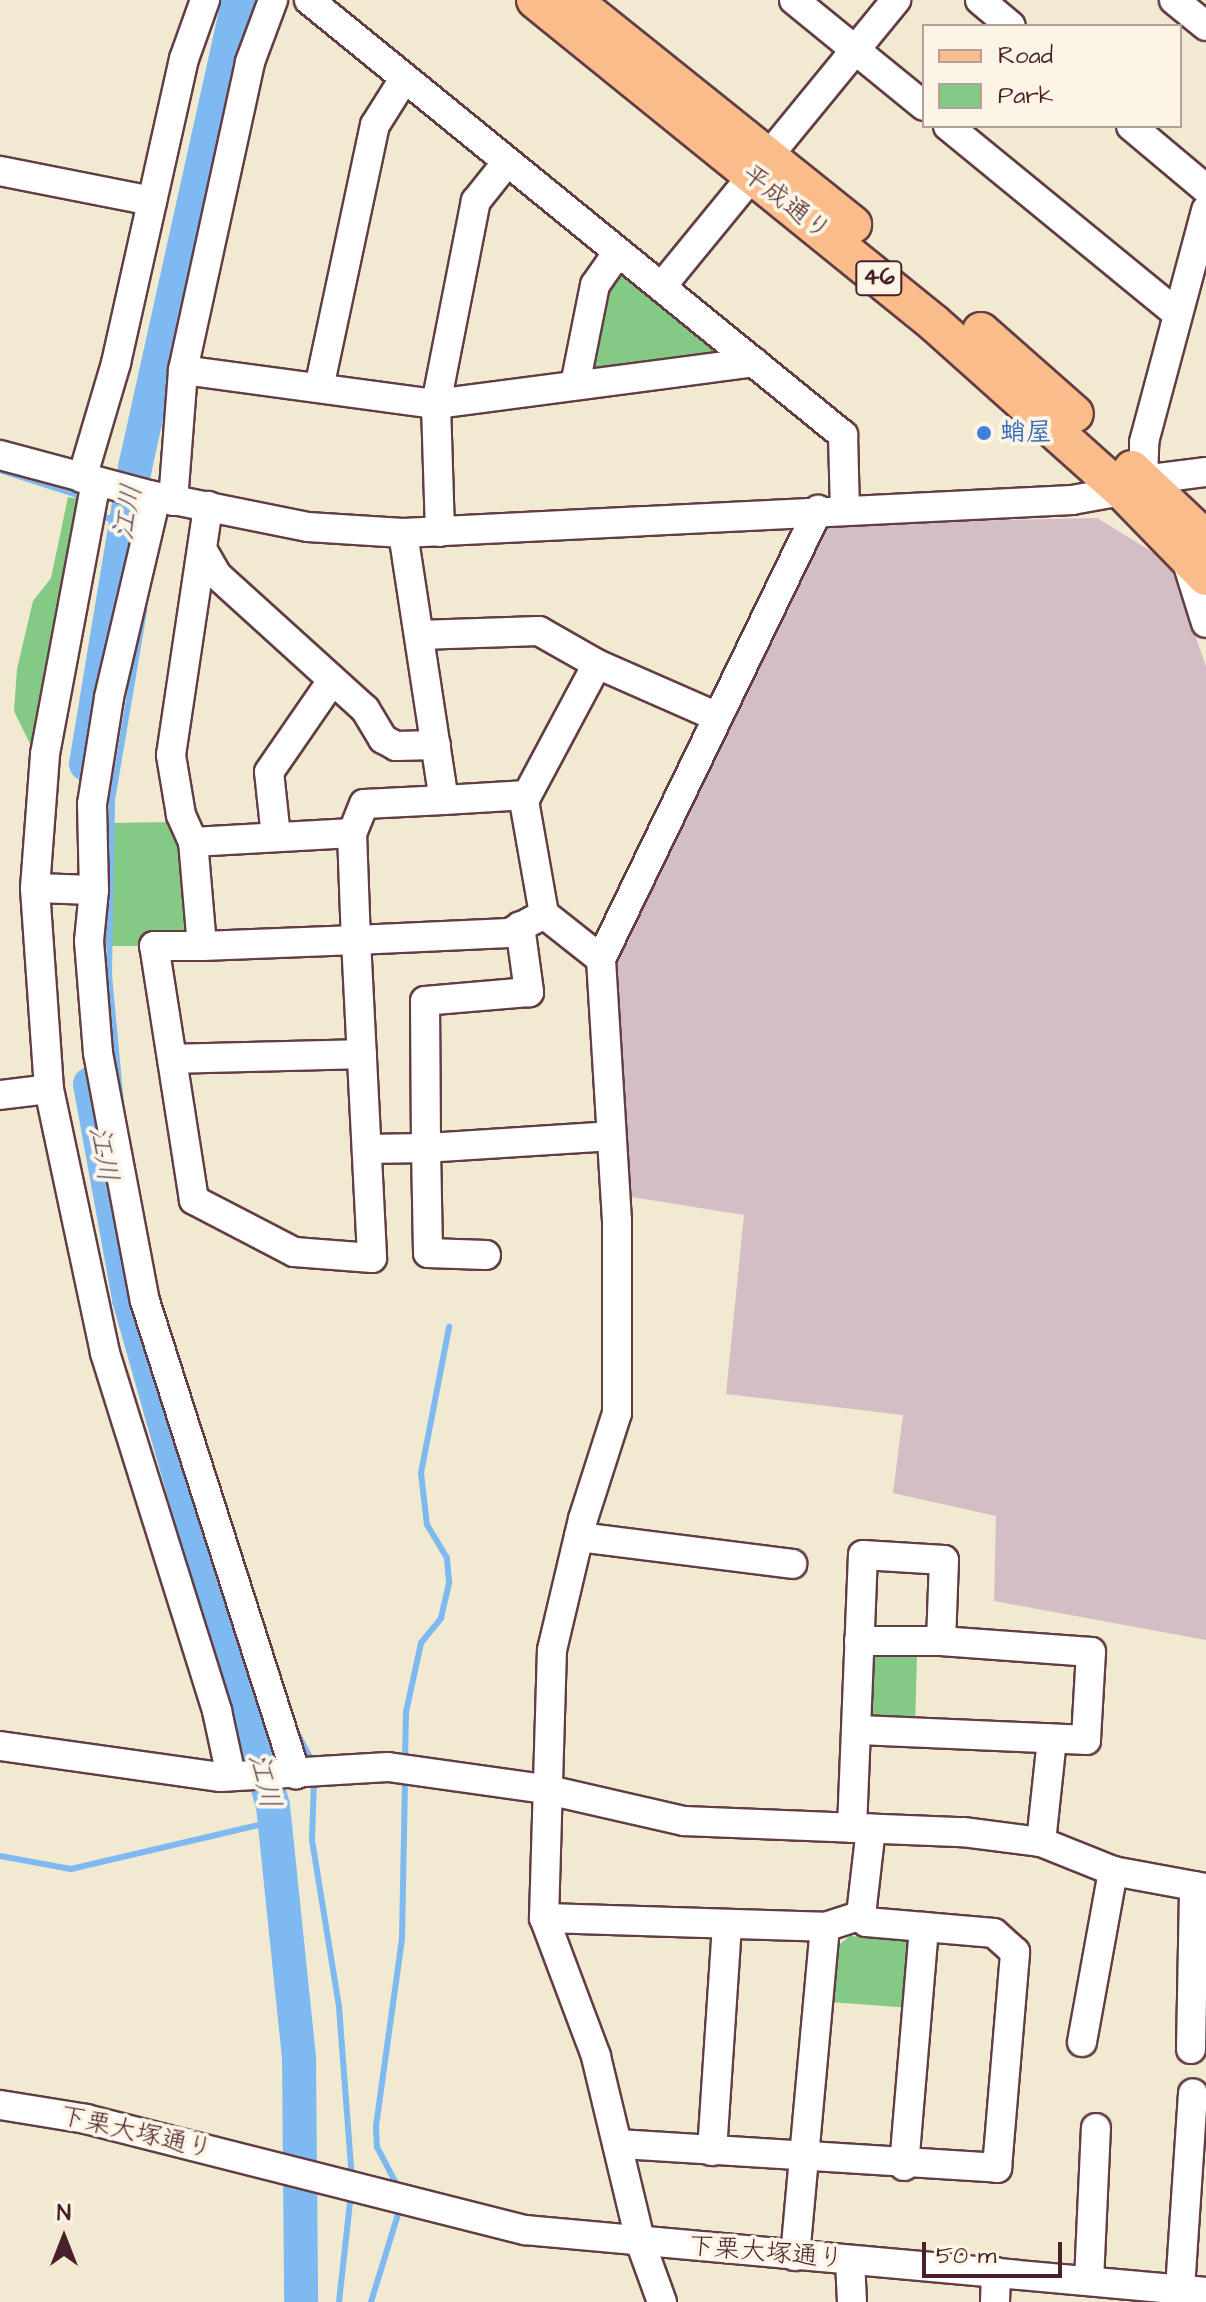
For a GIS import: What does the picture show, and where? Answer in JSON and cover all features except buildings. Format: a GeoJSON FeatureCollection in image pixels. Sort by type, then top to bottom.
{"type":"FeatureCollection","features":[{"type":"Feature","properties":{"kind":"main road","name":"平成通り"},"geometry":{"type":"LineString","coordinates":[[535,0],[760,165]]}},
{"type":"Feature","properties":{"kind":"main road","name":"平成通り"},"geometry":{"type":"LineString","coordinates":[[573,0],[934,323],[1132,486],[1199,557]]}},
{"type":"Feature","properties":{"kind":"street"},"geometry":{"type":"LineString","coordinates":[[205,0],[184,59],[93,481],[45,754],[35,888],[49,1089],[105,1353],[217,1711],[231,1776]]}},
{"type":"Feature","properties":{"kind":"street"},"geometry":{"type":"LineString","coordinates":[[273,0],[250,62],[183,370],[159,497],[109,698],[92,804],[94,890],[89,941],[98,1053],[145,1301],[294,1774]]}},
{"type":"Feature","properties":{"kind":"street"},"geometry":{"type":"LineString","coordinates":[[309,0],[843,435],[831,510],[718,717],[601,959],[617,1221],[617,1413],[579,1537],[552,1650],[544,1789],[544,1918],[596,2056],[620,2144],[641,2244],[662,2302]]}},
{"type":"Feature","properties":{"kind":"street"},"geometry":{"type":"LineString","coordinates":[[794,0],[922,104]]}},
{"type":"Feature","properties":{"kind":"street"},"geometry":{"type":"LineString","coordinates":[[662,286],[896,0]]}},
{"type":"Feature","properties":{"kind":"street"},"geometry":{"type":"LineString","coordinates":[[980,0],[1009,24]]}},
{"type":"Feature","properties":{"kind":"street"},"geometry":{"type":"LineString","coordinates":[[1174,0],[1206,26]]}},
{"type":"Feature","properties":{"kind":"street"},"geometry":{"type":"LineString","coordinates":[[319,388],[375,125],[404,79]]}},
{"type":"Feature","properties":{"kind":"street"},"geometry":{"type":"LineString","coordinates":[[950,128],[1175,312]]}},
{"type":"Feature","properties":{"kind":"street"},"geometry":{"type":"LineString","coordinates":[[1133,128],[1206,189]]}},
{"type":"Feature","properties":{"kind":"street"},"geometry":{"type":"LineString","coordinates":[[440,532],[436,404],[476,201],[507,162]]}},
{"type":"Feature","properties":{"kind":"street"},"geometry":{"type":"LineString","coordinates":[[0,171],[152,201]]}},
{"type":"Feature","properties":{"kind":"street"},"geometry":{"type":"LineString","coordinates":[[1132,486],[1175,312],[1206,210]]}},
{"type":"Feature","properties":{"kind":"street"},"geometry":{"type":"LineString","coordinates":[[575,385],[595,285],[618,252]]}},
{"type":"Feature","properties":{"kind":"street"},"geometry":{"type":"LineString","coordinates":[[183,370],[436,404],[754,362]]}},
{"type":"Feature","properties":{"kind":"street"},"geometry":{"type":"LineString","coordinates":[[0,455],[159,497],[308,527],[403,533],[1072,500],[1206,472]]}},
{"type":"Feature","properties":{"kind":"street"},"geometry":{"type":"LineString","coordinates":[[202,946],[193,842],[181,815],[171,755],[208,506]]}},
{"type":"Feature","properties":{"kind":"street"},"geometry":{"type":"LineString","coordinates":[[403,533],[444,800]]}},
{"type":"Feature","properties":{"kind":"street"},"geometry":{"type":"LineString","coordinates":[[202,549],[217,575],[331,682],[365,709],[383,739],[396,746],[436,745]]}},
{"type":"Feature","properties":{"kind":"street","name":"46"},"geometry":{"type":"LineString","coordinates":[[1199,557],[1206,623]]}},
{"type":"Feature","properties":{"kind":"street"},"geometry":{"type":"LineString","coordinates":[[419,635],[539,631],[597,664],[718,717]]}},
{"type":"Feature","properties":{"kind":"street"},"geometry":{"type":"LineString","coordinates":[[486,1255],[428,1253],[425,1001],[529,992],[532,920],[527,795],[597,664]]}},
{"type":"Feature","properties":{"kind":"street"},"geometry":{"type":"LineString","coordinates":[[276,837],[269,772],[331,682]]}},
{"type":"Feature","properties":{"kind":"street"},"geometry":{"type":"LineString","coordinates":[[527,795],[364,804],[352,833],[356,940],[372,1258],[294,1252],[194,1200],[154,946],[202,946],[356,940],[509,933],[532,920]]}},
{"type":"Feature","properties":{"kind":"street"},"geometry":{"type":"LineString","coordinates":[[193,842],[352,833]]}},
{"type":"Feature","properties":{"kind":"street"},"geometry":{"type":"LineString","coordinates":[[35,888],[94,890]]}},
{"type":"Feature","properties":{"kind":"street"},"geometry":{"type":"LineString","coordinates":[[532,920],[601,959]]}},
{"type":"Feature","properties":{"kind":"street"},"geometry":{"type":"LineString","coordinates":[[172,1059],[362,1054]]}},
{"type":"Feature","properties":{"kind":"street"},"geometry":{"type":"LineString","coordinates":[[0,1095],[49,1089]]}},
{"type":"Feature","properties":{"kind":"street"},"geometry":{"type":"LineString","coordinates":[[367,1149],[611,1136]]}},
{"type":"Feature","properties":{"kind":"street"},"geometry":{"type":"LineString","coordinates":[[579,1537],[792,1564]]}},
{"type":"Feature","properties":{"kind":"street"},"geometry":{"type":"LineString","coordinates":[[620,2144],[904,2166],[997,2168],[1015,1952],[994,1933],[866,1922],[861,1915],[862,1828],[856,1730],[863,1555],[944,1560],[941,1641]]}},
{"type":"Feature","properties":{"kind":"street"},"geometry":{"type":"LineString","coordinates":[[856,1730],[1086,1740],[1091,1652],[941,1641],[859,1641]]}},
{"type":"Feature","properties":{"kind":"street"},"geometry":{"type":"LineString","coordinates":[[1041,1842],[1052,1739]]}},
{"type":"Feature","properties":{"kind":"street"},"geometry":{"type":"LineString","coordinates":[[0,1746],[231,1776],[388,1767],[544,1789],[684,1821],[963,1832],[1041,1842],[1113,1871],[1200,1887],[1191,2049]]}},
{"type":"Feature","properties":{"kind":"street"},"geometry":{"type":"LineString","coordinates":[[1082,2042],[1113,1871]]}},
{"type":"Feature","properties":{"kind":"street"},"geometry":{"type":"LineString","coordinates":[[544,1918],[825,1927],[861,1915]]}},
{"type":"Feature","properties":{"kind":"street"},"geometry":{"type":"LineString","coordinates":[[712,2151],[727,1924]]}},
{"type":"Feature","properties":{"kind":"street"},"geometry":{"type":"LineString","coordinates":[[795,2256],[825,1927]]}},
{"type":"Feature","properties":{"kind":"street"},"geometry":{"type":"LineString","coordinates":[[904,2166],[924,1927]]}},
{"type":"Feature","properties":{"kind":"street"},"geometry":{"type":"LineString","coordinates":[[1193,2093],[1193,2290]]}},
{"type":"Feature","properties":{"kind":"street","name":"下栗大塚通り"},"geometry":{"type":"LineString","coordinates":[[0,2105],[86,2119],[525,2230],[641,2244],[1193,2290]]}},
{"type":"Feature","properties":{"kind":"street"},"geometry":{"type":"LineString","coordinates":[[1089,2281],[1096,2128]]}},
{"type":"Feature","properties":{"kind":"street"},"geometry":{"type":"LineString","coordinates":[[850,2260],[852,2302]]}},
{"type":"Feature","properties":{"kind":"street"},"geometry":{"type":"LineString","coordinates":[[995,2302],[996,2272]]}},
{"type":"Feature","properties":{"kind":"shaded area"},"geometry":{"type":"Polygon","coordinates":[[[1097,518],[1169,562],[1206,666],[1206,1640],[994,1601],[996,1516],[893,1493],[903,1415],[726,1394],[744,1215],[619,1195],[613,966],[826,524],[1097,518]]]}},
{"type":"Feature","properties":{"kind":"green space"},"geometry":{"type":"Polygon","coordinates":[[[617,271],[630,271],[727,348],[721,361],[597,377],[585,366],[602,295],[617,271]]]}},
{"type":"Feature","properties":{"kind":"green space"},"geometry":{"type":"Polygon","coordinates":[[[68,497],[100,503],[33,750],[14,711],[17,669],[33,601],[51,578],[68,497]]]}},
{"type":"Feature","properties":{"kind":"green space"},"geometry":{"type":"Polygon","coordinates":[[[174,822],[191,860],[194,933],[186,946],[105,946],[108,823],[174,822]]]}},
{"type":"Feature","properties":{"kind":"green space"},"geometry":{"type":"Polygon","coordinates":[[[878,1653],[917,1655],[915,1727],[866,1716],[868,1663],[878,1653]]]}},
{"type":"Feature","properties":{"kind":"green space"},"geometry":{"type":"Polygon","coordinates":[[[850,1936],[907,1939],[915,1951],[911,2008],[830,2002],[835,1948],[850,1936]]]}},
{"type":"Feature","properties":{"kind":"waterway","name":"江川"},"geometry":{"type":"LineString","coordinates":[[86,764],[136,463],[239,0]]}},
{"type":"Feature","properties":{"kind":"waterway"},"geometry":{"type":"LineString","coordinates":[[0,470],[78,495],[80,512]]}},
{"type":"Feature","properties":{"kind":"waterway"},"geometry":{"type":"LineString","coordinates":[[99,516],[125,522]]}},
{"type":"Feature","properties":{"kind":"waterway"},"geometry":{"type":"LineString","coordinates":[[121,1104],[109,974],[112,800],[144,610]]}},
{"type":"Feature","properties":{"kind":"waterway","name":"江川"},"geometry":{"type":"LineString","coordinates":[[90,1084],[129,1299],[273,1806],[299,2056],[301,2302]]}},
{"type":"Feature","properties":{"kind":"waterway"},"geometry":{"type":"LineString","coordinates":[[405,1761],[406,1712],[421,1643],[441,1618],[449,1582],[447,1558],[427,1525],[421,1473],[449,1327]]}},
{"type":"Feature","properties":{"kind":"waterway"},"geometry":{"type":"LineString","coordinates":[[295,1729],[314,1765]]}},
{"type":"Feature","properties":{"kind":"waterway"},"geometry":{"type":"LineString","coordinates":[[399,2189],[377,2147],[376,2126],[402,1938],[405,1776]]}},
{"type":"Feature","properties":{"kind":"waterway"},"geometry":{"type":"LineString","coordinates":[[314,1780],[312,1840],[339,2007],[352,2178]]}},
{"type":"Feature","properties":{"kind":"waterway"},"geometry":{"type":"LineString","coordinates":[[0,1856],[71,1869],[275,1821]]}},
{"type":"Feature","properties":{"kind":"waterway"},"geometry":{"type":"LineString","coordinates":[[339,2302],[351,2194]]}},
{"type":"Feature","properties":{"kind":"waterway"},"geometry":{"type":"LineString","coordinates":[[371,2302],[400,2208]]}},
{"type":"Feature","properties":{"kind":"place","name":"蛸屋"},"geometry":{"type":"Point","coordinates":[984,433]}}]}
